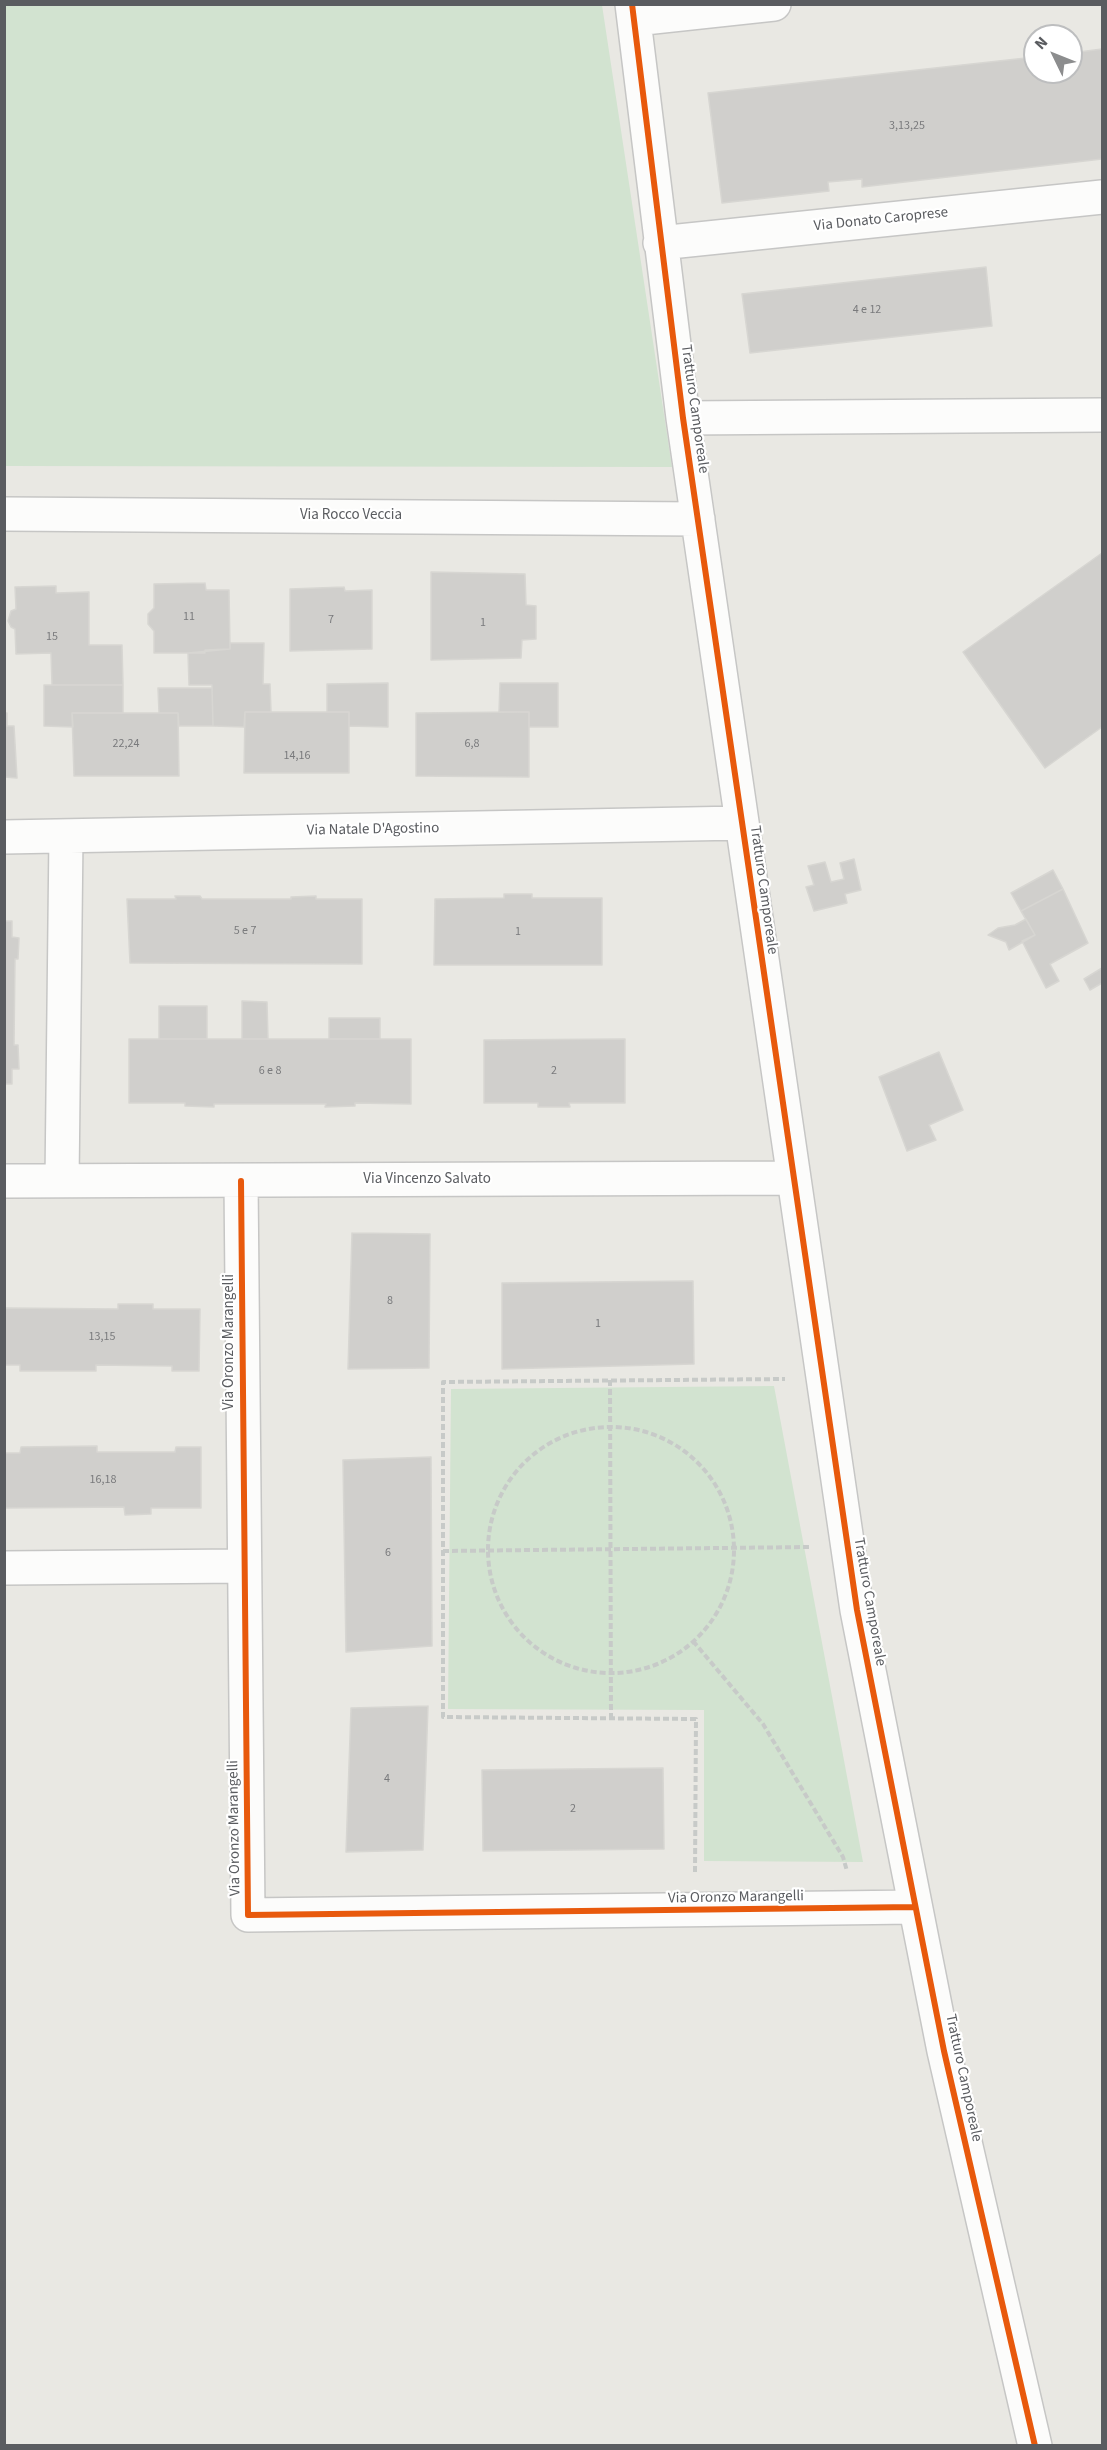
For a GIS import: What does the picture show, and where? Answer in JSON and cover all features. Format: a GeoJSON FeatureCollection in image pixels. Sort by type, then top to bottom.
{"type":"FeatureCollection","features":[{"type":"Feature","properties":{"kind":"street"},"geometry":{"type":"LineString","coordinates":[[633,12],[774,4]]}},
{"type":"Feature","properties":{"kind":"street","name":"Tratturo Camporeale"},"geometry":{"type":"LineString","coordinates":[[633,12],[683,418],[792,1178],[857,1610],[944,2051],[1035,2445]]}},
{"type":"Feature","properties":{"kind":"street","name":"Via Donato Caroprese"},"geometry":{"type":"LineString","coordinates":[[660,243],[1102,197]]}},
{"type":"Feature","properties":{"kind":"street"},"geometry":{"type":"LineString","coordinates":[[683,418],[1102,415]]}},
{"type":"Feature","properties":{"kind":"street","name":"Via Rocco Veccia"},"geometry":{"type":"LineString","coordinates":[[4,514],[698,519]]}},
{"type":"Feature","properties":{"kind":"street","name":"Via Natale D'Agostino"},"geometry":{"type":"LineString","coordinates":[[4,837],[741,823]]}},
{"type":"Feature","properties":{"kind":"street"},"geometry":{"type":"LineString","coordinates":[[62,1181],[66,836]]}},
{"type":"Feature","properties":{"kind":"street","name":"Via Vincenzo Salvato"},"geometry":{"type":"LineString","coordinates":[[4,1181],[792,1178]]}},
{"type":"Feature","properties":{"kind":"street","name":"Via Oronzo Marangelli"},"geometry":{"type":"LineString","coordinates":[[241,1180],[248,1915],[915,1907]]}},
{"type":"Feature","properties":{"kind":"street"},"geometry":{"type":"LineString","coordinates":[[4,1568],[243,1566]]}},
{"type":"Feature","properties":{"kind":"path"},"geometry":{"type":"LineString","coordinates":[[695,1910],[696,1719],[443,1718],[443,1382],[822,1379]]}},
{"type":"Feature","properties":{"kind":"path"},"geometry":{"type":"LineString","coordinates":[[610,1380],[611,1718]]}},
{"type":"Feature","properties":{"kind":"path"},"geometry":{"type":"LineString","coordinates":[[610,1426],[633,1428],[673,1442],[705,1470],[727,1506],[735,1548],[729,1587],[712,1621],[685,1649],[651,1667],[610,1673],[574,1669],[539,1652],[512,1625],[493,1591],[486,1550],[495,1507],[516,1470],[549,1442],[590,1428],[610,1426]]}},
{"type":"Feature","properties":{"kind":"path"},"geometry":{"type":"LineString","coordinates":[[443,1551],[847,1547]]}},
{"type":"Feature","properties":{"kind":"path"},"geometry":{"type":"LineString","coordinates":[[693,1641],[763,1724],[843,1857],[858,1908]]}},
{"type":"Feature","properties":{"kind":"green space"},"geometry":{"type":"Polygon","coordinates":[[[85,4],[602,5],[672,467],[5,466],[5,6],[85,4]]]}},
{"type":"Feature","properties":{"kind":"green space"},"geometry":{"type":"Polygon","coordinates":[[[774,1386],[863,1862],[704,1861],[704,1710],[448,1709],[451,1389],[774,1386]]]}},
{"type":"Feature","properties":{"kind":"building"},"geometry":{"type":"Polygon","coordinates":[[[1102,49],[1102,159],[862,187],[862,179],[828,182],[829,191],[722,203],[708,93],[1023,58],[1023,84],[1083,84],[1083,51],[1102,49]]]}},
{"type":"Feature","properties":{"kind":"building"},"geometry":{"type":"Polygon","coordinates":[[[986,267],[992,326],[750,353],[742,294],[986,267]]]}},
{"type":"Feature","properties":{"kind":"building"},"geometry":{"type":"Polygon","coordinates":[[[1102,553],[1102,727],[1045,768],[963,652],[1102,553]]]}},
{"type":"Feature","properties":{"kind":"building"},"geometry":{"type":"Polygon","coordinates":[[[431,572],[525,574],[526,605],[536,606],[536,639],[522,640],[521,658],[431,660],[431,572]]]}},
{"type":"Feature","properties":{"kind":"building"},"geometry":{"type":"Polygon","coordinates":[[[205,583],[206,590],[229,590],[230,649],[205,650],[205,653],[154,653],[154,631],[148,624],[148,614],[154,608],[154,584],[205,583]]]}},
{"type":"Feature","properties":{"kind":"building"},"geometry":{"type":"Polygon","coordinates":[[[56,586],[56,593],[89,592],[89,645],[122,645],[123,685],[52,685],[51,653],[16,654],[15,629],[8,621],[11,611],[16,609],[15,587],[56,586]]]}},
{"type":"Feature","properties":{"kind":"building"},"geometry":{"type":"Polygon","coordinates":[[[344,587],[345,591],[372,590],[372,649],[290,651],[290,589],[344,587]]]}},
{"type":"Feature","properties":{"kind":"building"},"geometry":{"type":"Polygon","coordinates":[[[230,643],[264,643],[263,684],[270,684],[271,712],[245,712],[244,727],[213,726],[212,685],[189,685],[188,653],[230,649],[230,643]]]}},
{"type":"Feature","properties":{"kind":"building"},"geometry":{"type":"Polygon","coordinates":[[[388,683],[388,727],[349,726],[349,712],[327,712],[327,684],[388,683]]]}},
{"type":"Feature","properties":{"kind":"building"},"geometry":{"type":"Polygon","coordinates":[[[500,683],[558,683],[558,727],[529,727],[529,712],[499,712],[500,683]]]}},
{"type":"Feature","properties":{"kind":"building"},"geometry":{"type":"Polygon","coordinates":[[[44,685],[123,685],[123,713],[72,713],[73,727],[44,726],[44,685]]]}},
{"type":"Feature","properties":{"kind":"building"},"geometry":{"type":"Polygon","coordinates":[[[158,688],[212,688],[213,726],[179,726],[178,713],[159,713],[158,688]]]}},
{"type":"Feature","properties":{"kind":"building"},"geometry":{"type":"Polygon","coordinates":[[[245,712],[349,712],[349,773],[244,773],[245,712]]]}},
{"type":"Feature","properties":{"kind":"building"},"geometry":{"type":"Polygon","coordinates":[[[529,712],[529,777],[416,776],[416,713],[529,712]]]}},
{"type":"Feature","properties":{"kind":"building"},"geometry":{"type":"Polygon","coordinates":[[[4,713],[7,713],[7,726],[14,726],[17,778],[4,777],[4,713]]]}},
{"type":"Feature","properties":{"kind":"building"},"geometry":{"type":"Polygon","coordinates":[[[72,713],[178,713],[179,776],[74,776],[72,713]]]}},
{"type":"Feature","properties":{"kind":"building"},"geometry":{"type":"Polygon","coordinates":[[[854,859],[861,890],[845,894],[847,903],[814,911],[806,887],[814,885],[808,866],[825,862],[831,882],[844,879],[840,863],[854,859]]]}},
{"type":"Feature","properties":{"kind":"building"},"geometry":{"type":"Polygon","coordinates":[[[1053,870],[1063,889],[1021,911],[1011,893],[1053,870]]]}},
{"type":"Feature","properties":{"kind":"building"},"geometry":{"type":"Polygon","coordinates":[[[1063,889],[1088,943],[1050,964],[1059,981],[1046,988],[1022,941],[1035,935],[1021,911],[1063,889]]]}},
{"type":"Feature","properties":{"kind":"building"},"geometry":{"type":"Polygon","coordinates":[[[504,894],[532,894],[532,898],[602,898],[602,965],[434,965],[435,899],[504,898],[504,894]]]}},
{"type":"Feature","properties":{"kind":"building"},"geometry":{"type":"Polygon","coordinates":[[[175,896],[200,896],[202,899],[291,899],[291,897],[316,896],[316,899],[362,899],[362,964],[130,963],[127,899],[176,899],[175,896]]]}},
{"type":"Feature","properties":{"kind":"building"},"geometry":{"type":"Polygon","coordinates":[[[1026,919],[1035,935],[1009,950],[1006,942],[988,935],[998,928],[1015,925],[1026,919]]]}},
{"type":"Feature","properties":{"kind":"building"},"geometry":{"type":"Polygon","coordinates":[[[4,921],[12,921],[12,937],[19,938],[18,959],[15,959],[14,1045],[18,1045],[19,1069],[12,1069],[12,1084],[4,1084],[4,921]]]}},
{"type":"Feature","properties":{"kind":"building"},"geometry":{"type":"Polygon","coordinates":[[[1102,968],[1102,983],[1090,990],[1084,979],[1102,968]]]}},
{"type":"Feature","properties":{"kind":"building"},"geometry":{"type":"Polygon","coordinates":[[[242,1001],[267,1002],[268,1039],[242,1039],[242,1001]]]}},
{"type":"Feature","properties":{"kind":"building"},"geometry":{"type":"Polygon","coordinates":[[[159,1006],[207,1006],[207,1039],[159,1039],[159,1006]]]}},
{"type":"Feature","properties":{"kind":"building"},"geometry":{"type":"Polygon","coordinates":[[[329,1018],[380,1018],[380,1039],[329,1039],[329,1018]]]}},
{"type":"Feature","properties":{"kind":"building"},"geometry":{"type":"Polygon","coordinates":[[[129,1039],[411,1039],[411,1104],[355,1103],[355,1106],[325,1107],[326,1104],[214,1104],[214,1107],[185,1106],[185,1103],[129,1103],[129,1039]]]}},
{"type":"Feature","properties":{"kind":"building"},"geometry":{"type":"Polygon","coordinates":[[[625,1039],[625,1103],[569,1103],[570,1107],[538,1107],[538,1103],[484,1103],[484,1040],[625,1039]]]}},
{"type":"Feature","properties":{"kind":"building"},"geometry":{"type":"Polygon","coordinates":[[[939,1052],[963,1110],[929,1125],[936,1140],[907,1151],[879,1077],[939,1052]]]}},
{"type":"Feature","properties":{"kind":"building"},"geometry":{"type":"Polygon","coordinates":[[[352,1233],[430,1234],[429,1368],[348,1369],[352,1233]]]}},
{"type":"Feature","properties":{"kind":"building"},"geometry":{"type":"Polygon","coordinates":[[[693,1281],[694,1364],[502,1369],[502,1283],[693,1281]]]}},
{"type":"Feature","properties":{"kind":"building"},"geometry":{"type":"Polygon","coordinates":[[[118,1304],[153,1304],[153,1309],[200,1309],[199,1371],[172,1371],[172,1366],[96,1365],[96,1371],[20,1371],[20,1365],[4,1365],[4,1308],[118,1309],[118,1304]]]}},
{"type":"Feature","properties":{"kind":"building"},"geometry":{"type":"Polygon","coordinates":[[[97,1446],[97,1452],[175,1452],[176,1447],[201,1447],[201,1508],[151,1508],[151,1514],[125,1515],[124,1507],[4,1508],[4,1453],[20,1453],[21,1447],[97,1446]]]}},
{"type":"Feature","properties":{"kind":"building"},"geometry":{"type":"Polygon","coordinates":[[[431,1457],[432,1646],[346,1652],[343,1460],[431,1457]]]}},
{"type":"Feature","properties":{"kind":"building"},"geometry":{"type":"Polygon","coordinates":[[[428,1706],[423,1850],[346,1852],[351,1708],[428,1706]]]}},
{"type":"Feature","properties":{"kind":"building"},"geometry":{"type":"Polygon","coordinates":[[[663,1768],[664,1849],[483,1851],[482,1770],[663,1768]]]}},
{"type":"Feature","properties":{"kind":"cycle path"},"geometry":{"type":"LineString","coordinates":[[632,4],[683,418],[857,1610],[944,2051],[1035,2446]]}},
{"type":"Feature","properties":{"kind":"cycle path"},"geometry":{"type":"LineString","coordinates":[[241,1181],[248,1915],[915,1907]]}}]}
